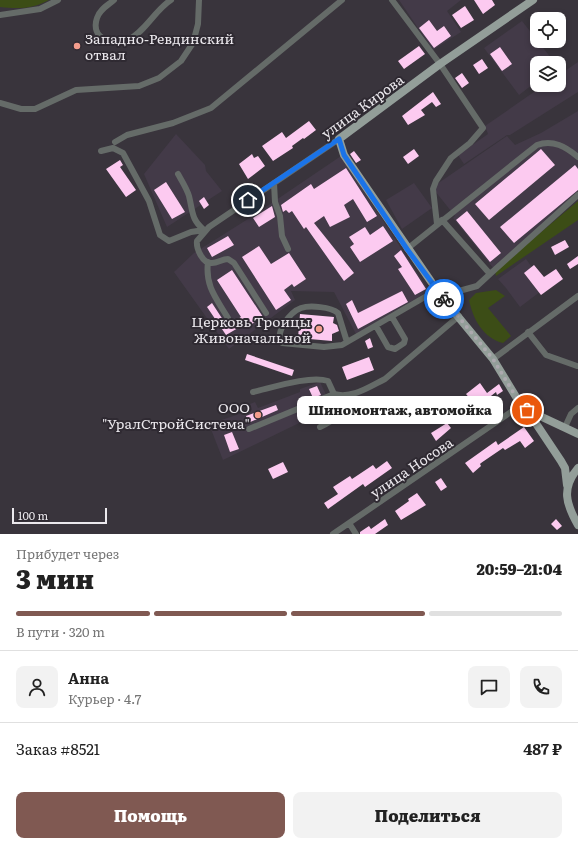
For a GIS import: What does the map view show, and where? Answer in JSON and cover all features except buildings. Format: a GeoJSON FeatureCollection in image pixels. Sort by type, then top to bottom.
{"type":"FeatureCollection","features":[{"type":"Feature","properties":{"kind":"main road","name":"улица Кирова"},"geometry":{"type":"LineString","coordinates":[[339,139],[440,64],[533,0]]}},
{"type":"Feature","properties":{"kind":"main road"},"geometry":{"type":"LineString","coordinates":[[339,139],[344,155],[407,249],[439,293],[493,359],[524,408],[561,461],[564,468],[567,485],[567,499],[570,509],[578,524]]}},
{"type":"Feature","properties":{"kind":"main road"},"geometry":{"type":"LineString","coordinates":[[524,408],[578,434]]}},
{"type":"Feature","properties":{"kind":"main road"},"geometry":{"type":"LineString","coordinates":[[567,485],[578,468]]}},
{"type":"Feature","properties":{"kind":"street"},"geometry":{"type":"LineString","coordinates":[[0,15],[40,9],[58,0]]}},
{"type":"Feature","properties":{"kind":"street"},"geometry":{"type":"LineString","coordinates":[[114,0],[99,14],[96,21],[97,32],[100,38],[110,42],[129,39],[171,0]]}},
{"type":"Feature","properties":{"kind":"street"},"geometry":{"type":"LineString","coordinates":[[0,103],[21,109],[35,109],[76,90],[139,86],[159,78],[181,61],[193,43],[198,29],[199,0]]}},
{"type":"Feature","properties":{"kind":"street"},"geometry":{"type":"LineString","coordinates":[[115,142],[127,135],[174,123],[211,108],[342,0]]}},
{"type":"Feature","properties":{"kind":"street"},"geometry":{"type":"LineString","coordinates":[[392,0],[440,64],[483,128],[470,143],[451,158],[436,181],[433,190],[440,222],[490,274]]}},
{"type":"Feature","properties":{"kind":"street","name":"улица Кирова"},"geometry":{"type":"LineString","coordinates":[[204,230],[339,139]]}},
{"type":"Feature","properties":{"kind":"street"},"geometry":{"type":"LineString","coordinates":[[407,249],[537,145],[548,142],[558,144],[568,148],[578,157]]}},
{"type":"Feature","properties":{"kind":"street"},"geometry":{"type":"LineString","coordinates":[[101,151],[113,148],[123,153],[150,201],[162,238],[169,241],[191,232],[204,230]]}},
{"type":"Feature","properties":{"kind":"street"},"geometry":{"type":"LineString","coordinates":[[178,174],[189,195],[190,208],[194,219],[204,230]]}},
{"type":"Feature","properties":{"kind":"street"},"geometry":{"type":"LineString","coordinates":[[274,183],[275,202],[280,216],[282,236],[288,249]]}},
{"type":"Feature","properties":{"kind":"street"},"geometry":{"type":"LineString","coordinates":[[347,342],[338,313],[329,309],[303,308],[298,310],[292,314],[279,332],[279,337],[282,343],[324,348],[337,346],[347,342],[439,293],[477,286],[578,195]]}},
{"type":"Feature","properties":{"kind":"street"},"geometry":{"type":"LineString","coordinates":[[204,230],[196,244],[198,252],[208,262],[213,264],[225,259],[232,261],[266,313]]}},
{"type":"Feature","properties":{"kind":"street"},"geometry":{"type":"LineString","coordinates":[[208,262],[208,281],[211,290],[228,318]]}},
{"type":"Feature","properties":{"kind":"street"},"geometry":{"type":"LineString","coordinates":[[493,359],[578,296]]}},
{"type":"Feature","properties":{"kind":"street"},"geometry":{"type":"LineString","coordinates":[[249,429],[334,394],[350,396],[385,379],[459,316]]}},
{"type":"Feature","properties":{"kind":"street"},"geometry":{"type":"LineString","coordinates":[[376,326],[388,347],[395,350],[404,342],[405,339],[392,317]]}},
{"type":"Feature","properties":{"kind":"street"},"geometry":{"type":"LineString","coordinates":[[528,332],[546,355],[577,366]]}},
{"type":"Feature","properties":{"kind":"street"},"geometry":{"type":"LineString","coordinates":[[253,392],[294,382],[319,380],[328,381],[334,394]]}},
{"type":"Feature","properties":{"kind":"street"},"geometry":{"type":"LineString","coordinates":[[320,427],[331,423],[341,414],[350,396]]}},
{"type":"Feature","properties":{"kind":"street","name":"улица Носова"},"geometry":{"type":"LineString","coordinates":[[333,534],[524,408]]}},
{"type":"Feature","properties":{"kind":"street"},"geometry":{"type":"LineString","coordinates":[[565,427],[571,414],[578,408]]}},
{"type":"Feature","properties":{"kind":"street"},"geometry":{"type":"LineString","coordinates":[[349,523],[356,534]]}},
{"type":"Feature","properties":{"kind":"shaded area"},"geometry":{"type":"Polygon","coordinates":[[[399,0],[461,0],[447,11],[461,32],[433,50],[399,0]]]}},
{"type":"Feature","properties":{"kind":"shaded area"},"geometry":{"type":"Polygon","coordinates":[[[522,21],[530,31],[530,48],[543,48],[550,56],[530,56],[530,86],[519,95],[484,48],[522,21]]]}},
{"type":"Feature","properties":{"kind":"shaded area"},"geometry":{"type":"Polygon","coordinates":[[[578,62],[578,92],[510,135],[507,135],[464,164],[458,155],[488,134],[485,126],[534,92],[566,92],[566,70],[578,62]]]}},
{"type":"Feature","properties":{"kind":"shaded area"},"geometry":{"type":"Polygon","coordinates":[[[578,111],[578,198],[494,269],[453,218],[455,216],[435,191],[437,184],[507,136],[515,145],[541,133],[578,111]]]}},
{"type":"Feature","properties":{"kind":"shaded area"},"geometry":{"type":"Polygon","coordinates":[[[176,134],[205,165],[206,171],[222,191],[167,227],[144,174],[176,134]]]}},
{"type":"Feature","properties":{"kind":"shaded area"},"geometry":{"type":"Polygon","coordinates":[[[341,156],[429,291],[356,334],[334,292],[291,291],[295,300],[229,349],[174,272],[194,253],[248,219],[341,156]]]}},
{"type":"Feature","properties":{"kind":"shaded area"},"geometry":{"type":"Polygon","coordinates":[[[414,183],[432,208],[402,229],[386,200],[414,183]]]}},
{"type":"Feature","properties":{"kind":"shaded area"},"geometry":{"type":"Polygon","coordinates":[[[526,259],[536,273],[549,285],[520,307],[498,279],[526,259]]]}},
{"type":"Feature","properties":{"kind":"shaded area"},"geometry":{"type":"Polygon","coordinates":[[[320,382],[332,407],[223,460],[209,424],[252,410],[250,404],[255,402],[258,408],[300,392],[300,389],[320,382]]]}},
{"type":"Feature","properties":{"kind":"green space"},"geometry":{"type":"Polygon","coordinates":[[[0,0],[49,0],[31,7],[13,8],[0,7],[0,0]]]}},
{"type":"Feature","properties":{"kind":"green space"},"geometry":{"type":"Polygon","coordinates":[[[578,201],[578,220],[496,276],[495,271],[578,201]]]}},
{"type":"Feature","properties":{"kind":"green space"},"geometry":{"type":"Polygon","coordinates":[[[496,290],[505,296],[488,308],[511,336],[503,343],[490,337],[480,327],[473,314],[469,300],[476,293],[496,290]]]}},
{"type":"Feature","properties":{"kind":"way so far"},"geometry":{"type":"LineString","coordinates":[[444,299],[493,359],[521,405],[527,410]]}},
{"type":"Feature","properties":{"kind":"place","name":"Западно-Ревдинский отвал"},"geometry":{"type":"Point","coordinates":[77,46]}},
{"type":"Feature","properties":{"kind":"place","name":"Церковь Троицы Живоначальной"},"geometry":{"type":"Point","coordinates":[319,329]}},
{"type":"Feature","properties":{"kind":"place","name":"Шиномонтаж, автомойка"},"geometry":{"type":"Point","coordinates":[527,410]}},
{"type":"Feature","properties":{"kind":"place","name":"ООО \"УралСтройСистема\""},"geometry":{"type":"Point","coordinates":[258,415]}},
{"type":"Feature","properties":{"kind":"route"},"geometry":{"type":"LineString","coordinates":[[248,200],[339,139],[344,155],[407,249],[444,299]]}}]}
